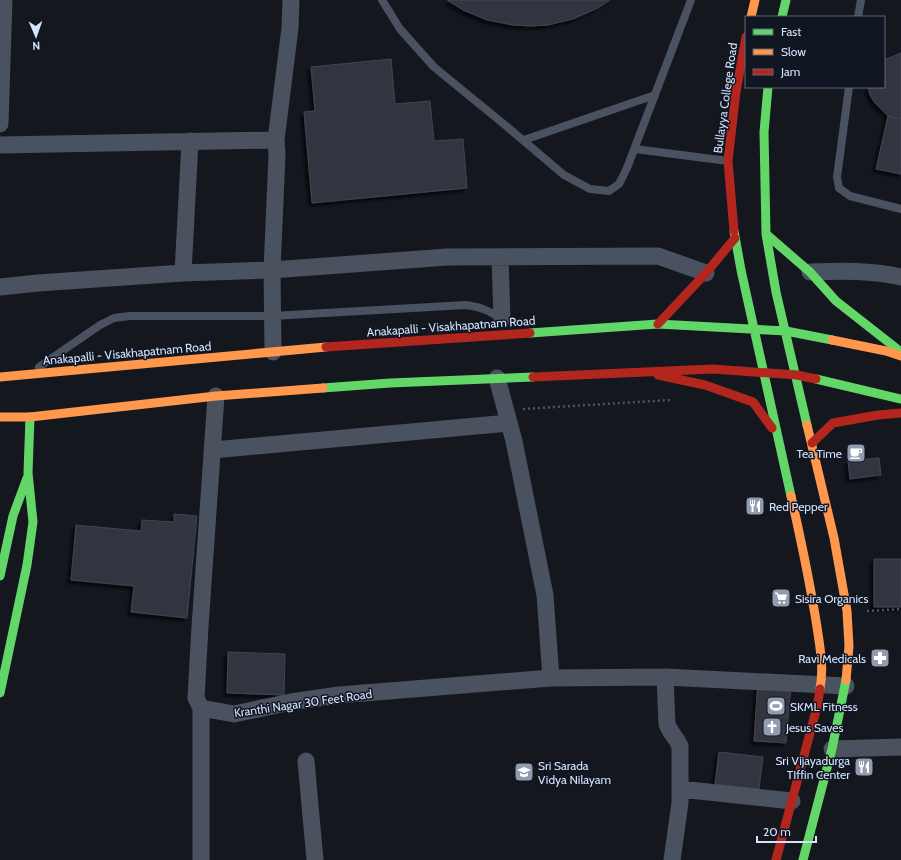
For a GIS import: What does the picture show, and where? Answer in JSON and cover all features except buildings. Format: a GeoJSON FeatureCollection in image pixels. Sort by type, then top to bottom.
{"type":"FeatureCollection","features":[{"type":"Feature","properties":{"kind":"main road"},"geometry":{"type":"LineString","coordinates":[[750,16],[755,0]]}},
{"type":"Feature","properties":{"kind":"main road"},"geometry":{"type":"LineString","coordinates":[[782,16],[786,0]]}},
{"type":"Feature","properties":{"kind":"main road","name":"Bullayya College Road"},"geometry":{"type":"LineString","coordinates":[[745,42],[736,92],[728,162],[729,187],[735,238],[753,328],[805,560],[821,657],[821,684],[817,707],[776,860]]}},
{"type":"Feature","properties":{"kind":"main road"},"geometry":{"type":"LineString","coordinates":[[768,88],[764,132],[766,234],[773,277],[834,538],[847,611],[849,646],[846,686],[832,749],[802,860]]}},
{"type":"Feature","properties":{"kind":"main road"},"geometry":{"type":"LineString","coordinates":[[766,234],[810,272],[836,301],[901,352]]}},
{"type":"Feature","properties":{"kind":"main road"},"geometry":{"type":"LineString","coordinates":[[658,324],[706,273],[735,238]]}},
{"type":"Feature","properties":{"kind":"main road","name":"Anakapalli - Visakhapatnam Road"},"geometry":{"type":"LineString","coordinates":[[0,377],[348,345],[658,324],[786,331],[886,350],[901,356]]}},
{"type":"Feature","properties":{"kind":"main road"},"geometry":{"type":"LineString","coordinates":[[0,417],[30,417],[216,396],[390,383],[713,369],[797,375],[901,399]]}},
{"type":"Feature","properties":{"kind":"main road"},"geometry":{"type":"LineString","coordinates":[[645,371],[705,385],[753,402],[778,436]]}},
{"type":"Feature","properties":{"kind":"main road"},"geometry":{"type":"LineString","coordinates":[[812,443],[833,423],[878,415],[901,413]]}},
{"type":"Feature","properties":{"kind":"main road"},"geometry":{"type":"LineString","coordinates":[[0,693],[27,565],[33,522],[28,473],[30,417]]}},
{"type":"Feature","properties":{"kind":"main road"},"geometry":{"type":"LineString","coordinates":[[0,576],[13,516],[28,473]]}},
{"type":"Feature","properties":{"kind":"street"},"geometry":{"type":"LineString","coordinates":[[0,124],[4,0]]}},
{"type":"Feature","properties":{"kind":"street"},"geometry":{"type":"LineString","coordinates":[[273,352],[272,270],[277,155],[276,140],[290,28],[291,0]]}},
{"type":"Feature","properties":{"kind":"street"},"geometry":{"type":"LineString","coordinates":[[0,145],[276,140]]}},
{"type":"Feature","properties":{"kind":"street"},"geometry":{"type":"LineString","coordinates":[[183,273],[190,141]]}},
{"type":"Feature","properties":{"kind":"street"},"geometry":{"type":"LineString","coordinates":[[0,287],[183,273],[272,270],[447,257],[658,256],[706,273]]}},
{"type":"Feature","properties":{"kind":"street"},"geometry":{"type":"LineString","coordinates":[[500,257],[508,323]]}},
{"type":"Feature","properties":{"kind":"street"},"geometry":{"type":"LineString","coordinates":[[810,272],[858,271],[884,273],[901,277]]}},
{"type":"Feature","properties":{"kind":"street"},"geometry":{"type":"LineString","coordinates":[[497,378],[507,416],[545,595],[551,678]]}},
{"type":"Feature","properties":{"kind":"street"},"geometry":{"type":"LineString","coordinates":[[201,860],[201,708],[196,698],[216,396]]}},
{"type":"Feature","properties":{"kind":"street"},"geometry":{"type":"LineString","coordinates":[[212,450],[507,416]]}},
{"type":"Feature","properties":{"kind":"street"},"geometry":{"type":"LineString","coordinates":[[665,676],[667,724],[669,731],[677,738],[680,746],[680,803],[672,860]]}},
{"type":"Feature","properties":{"kind":"street","name":"Kranthi Nagar 30 Feet Road"},"geometry":{"type":"LineString","coordinates":[[201,708],[234,714],[291,702],[339,695],[551,678],[665,676],[846,686]]}},
{"type":"Feature","properties":{"kind":"street"},"geometry":{"type":"LineString","coordinates":[[832,749],[901,747]]}},
{"type":"Feature","properties":{"kind":"street"},"geometry":{"type":"LineString","coordinates":[[306,761],[315,860]]}},
{"type":"Feature","properties":{"kind":"street"},"geometry":{"type":"LineString","coordinates":[[680,789],[792,801]]}},
{"type":"Feature","properties":{"kind":"lane"},"geometry":{"type":"LineString","coordinates":[[382,0],[400,29],[434,67],[524,140],[564,175],[590,189],[609,191],[619,184],[627,168],[690,0]]}},
{"type":"Feature","properties":{"kind":"lane"},"geometry":{"type":"LineString","coordinates":[[858,16],[861,0]]}},
{"type":"Feature","properties":{"kind":"lane"},"geometry":{"type":"LineString","coordinates":[[849,88],[836,177],[839,188],[850,196],[901,209]]}},
{"type":"Feature","properties":{"kind":"lane"},"geometry":{"type":"LineString","coordinates":[[524,140],[655,95]]}},
{"type":"Feature","properties":{"kind":"lane"},"geometry":{"type":"LineString","coordinates":[[635,149],[728,162]]}},
{"type":"Feature","properties":{"kind":"lane"},"geometry":{"type":"LineString","coordinates":[[28,375],[100,325],[114,318],[130,316],[272,316],[466,306],[480,307],[492,312],[524,333]]}},
{"type":"Feature","properties":{"kind":"path"},"geometry":{"type":"LineString","coordinates":[[507,416],[675,400]]}},
{"type":"Feature","properties":{"kind":"path"},"geometry":{"type":"LineString","coordinates":[[847,611],[901,609]]}},
{"type":"Feature","properties":{"kind":"traffic: fast"},"geometry":{"type":"LineString","coordinates":[[782,16],[786,0]]}},
{"type":"Feature","properties":{"kind":"traffic: fast"},"geometry":{"type":"LineString","coordinates":[[768,88],[764,132],[766,234],[776,292],[807,425]]}},
{"type":"Feature","properties":{"kind":"traffic: fast"},"geometry":{"type":"LineString","coordinates":[[734,231],[741,270],[791,496]]}},
{"type":"Feature","properties":{"kind":"traffic: fast"},"geometry":{"type":"LineString","coordinates":[[766,234],[810,272],[836,301],[901,352]]}},
{"type":"Feature","properties":{"kind":"traffic: fast"},"geometry":{"type":"LineString","coordinates":[[530,333],[658,324],[786,331],[832,340]]}},
{"type":"Feature","properties":{"kind":"traffic: fast"},"geometry":{"type":"LineString","coordinates":[[323,388],[390,383],[533,377]]}},
{"type":"Feature","properties":{"kind":"traffic: fast"},"geometry":{"type":"LineString","coordinates":[[816,379],[901,399]]}},
{"type":"Feature","properties":{"kind":"traffic: fast"},"geometry":{"type":"LineString","coordinates":[[0,693],[27,565],[33,522],[28,473],[30,417]]}},
{"type":"Feature","properties":{"kind":"traffic: fast"},"geometry":{"type":"LineString","coordinates":[[0,576],[13,516],[27,478]]}},
{"type":"Feature","properties":{"kind":"traffic: fast"},"geometry":{"type":"LineString","coordinates":[[803,860],[832,749],[846,680]]}},
{"type":"Feature","properties":{"kind":"traffic: slow"},"geometry":{"type":"LineString","coordinates":[[751,16],[755,0]]}},
{"type":"Feature","properties":{"kind":"traffic: slow"},"geometry":{"type":"LineString","coordinates":[[832,340],[886,351],[901,356]]}},
{"type":"Feature","properties":{"kind":"traffic: slow"},"geometry":{"type":"LineString","coordinates":[[0,377],[326,347]]}},
{"type":"Feature","properties":{"kind":"traffic: slow"},"geometry":{"type":"LineString","coordinates":[[0,417],[30,417],[216,396],[323,388]]}},
{"type":"Feature","properties":{"kind":"traffic: slow"},"geometry":{"type":"LineString","coordinates":[[807,425],[834,538],[847,611],[849,646],[846,680]]}},
{"type":"Feature","properties":{"kind":"traffic: slow"},"geometry":{"type":"LineString","coordinates":[[791,496],[802,545],[818,635],[822,666],[820,689]]}},
{"type":"Feature","properties":{"kind":"traffic: jam"},"geometry":{"type":"LineString","coordinates":[[734,231],[728,161],[736,92],[745,42]]}},
{"type":"Feature","properties":{"kind":"traffic: jam"},"geometry":{"type":"LineString","coordinates":[[658,324],[706,273],[735,238]]}},
{"type":"Feature","properties":{"kind":"traffic: jam"},"geometry":{"type":"LineString","coordinates":[[326,347],[530,333]]}},
{"type":"Feature","properties":{"kind":"traffic: jam"},"geometry":{"type":"LineString","coordinates":[[533,377],[713,369],[797,375],[816,379]]}},
{"type":"Feature","properties":{"kind":"traffic: jam"},"geometry":{"type":"LineString","coordinates":[[658,375],[705,385],[753,402],[772,428]]}},
{"type":"Feature","properties":{"kind":"traffic: jam"},"geometry":{"type":"LineString","coordinates":[[812,443],[833,423],[878,415],[901,413]]}},
{"type":"Feature","properties":{"kind":"traffic: jam"},"geometry":{"type":"LineString","coordinates":[[776,860],[817,707],[820,689]]}},
{"type":"Feature","properties":{"kind":"place","name":"Tea Time"},"geometry":{"type":"Point","coordinates":[856,453]}},
{"type":"Feature","properties":{"kind":"place","name":"Red Pepper"},"geometry":{"type":"Point","coordinates":[755,506]}},
{"type":"Feature","properties":{"kind":"place","name":"Sisira Organics"},"geometry":{"type":"Point","coordinates":[781,598]}},
{"type":"Feature","properties":{"kind":"place","name":"Ravi Medicals"},"geometry":{"type":"Point","coordinates":[880,658]}},
{"type":"Feature","properties":{"kind":"place","name":"SKML Fitness"},"geometry":{"type":"Point","coordinates":[776,706]}},
{"type":"Feature","properties":{"kind":"place","name":"Jesus Saves"},"geometry":{"type":"Point","coordinates":[772,727]}},
{"type":"Feature","properties":{"kind":"place","name":"Sri Vijayadurga TIffin Center"},"geometry":{"type":"Point","coordinates":[864,767]}},
{"type":"Feature","properties":{"kind":"place","name":"Sri Sarada Vidya Nilayam"},"geometry":{"type":"Point","coordinates":[524,772]}}]}
